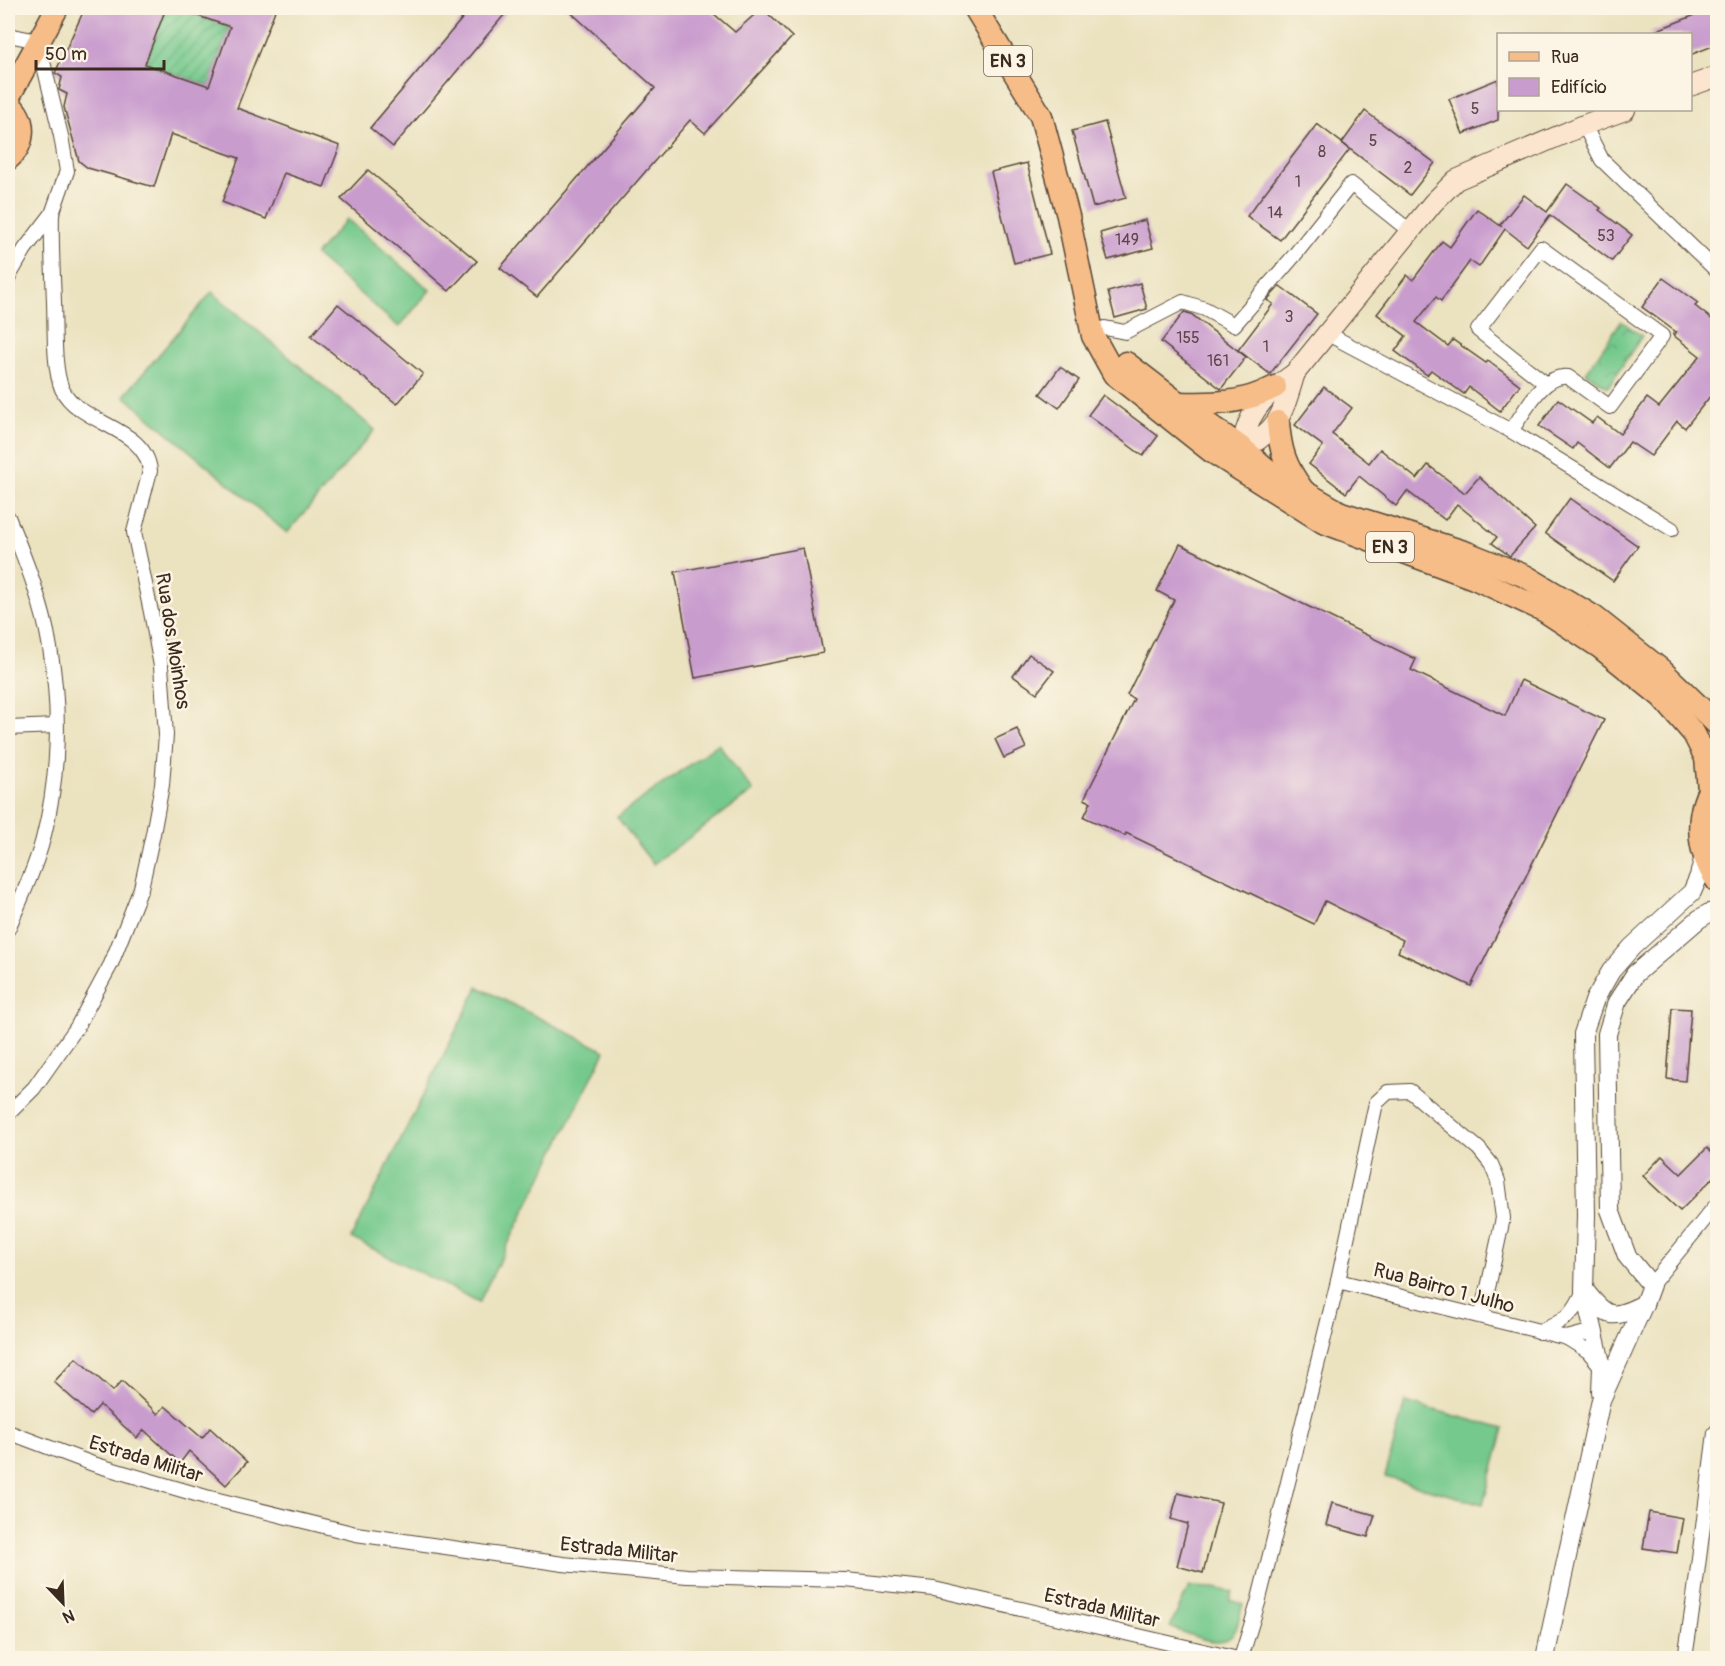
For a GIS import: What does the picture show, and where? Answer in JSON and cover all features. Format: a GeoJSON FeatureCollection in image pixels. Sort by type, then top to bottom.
{"type":"FeatureCollection","features":[{"type":"Feature","properties":{"kind":"main road"},"geometry":{"type":"LineString","coordinates":[[8,98],[57,8]]}},
{"type":"Feature","properties":{"kind":"main road","name":"EN 3"},"geometry":{"type":"LineString","coordinates":[[975,8],[1041,116],[1068,216],[1093,336],[1114,374],[1211,451],[1237,457],[1270,472],[1341,513],[1467,553],[1525,576],[1594,617],[1661,670],[1718,725]]}},
{"type":"Feature","properties":{"kind":"main road"},"geometry":{"type":"LineString","coordinates":[[1692,85],[1718,76]]}},
{"type":"Feature","properties":{"kind":"main road"},"geometry":{"type":"LineString","coordinates":[[8,103],[21,119],[22,131],[21,142],[15,153],[8,159]]}},
{"type":"Feature","properties":{"kind":"main road"},"geometry":{"type":"LineString","coordinates":[[1178,404],[1227,403],[1257,396],[1275,387],[1295,373],[1433,203],[1456,180],[1622,111]]}},
{"type":"Feature","properties":{"kind":"main road","name":"EN 3"},"geometry":{"type":"LineString","coordinates":[[1081,287],[1127,365],[1178,404],[1237,457],[1323,522],[1474,578],[1545,611],[1600,647],[1662,697],[1694,734],[1706,758],[1713,783],[1702,807],[1700,837],[1704,856],[1718,882]]}},
{"type":"Feature","properties":{"kind":"main road"},"geometry":{"type":"LineString","coordinates":[[1295,373],[1278,422],[1280,447],[1290,473],[1305,492]]}},
{"type":"Feature","properties":{"kind":"main road"},"geometry":{"type":"LineString","coordinates":[[1237,457],[1246,430],[1275,387]]}},
{"type":"Feature","properties":{"kind":"main road"},"geometry":{"type":"LineString","coordinates":[[1237,457],[1261,440],[1278,422]]}},
{"type":"Feature","properties":{"kind":"street"},"geometry":{"type":"LineString","coordinates":[[8,35],[38,41],[67,171],[52,214],[25,249],[8,278]]}},
{"type":"Feature","properties":{"kind":"street"},"geometry":{"type":"LineString","coordinates":[[1584,125],[1602,160],[1718,272]]}},
{"type":"Feature","properties":{"kind":"street"},"geometry":{"type":"LineString","coordinates":[[1105,328],[1125,332],[1184,302],[1204,309],[1234,325],[1293,257],[1351,184],[1411,232]]}},
{"type":"Feature","properties":{"kind":"street","name":"Rua dos Moinhos"},"geometry":{"type":"LineString","coordinates":[[8,1114],[34,1088],[77,1027],[111,964],[126,930],[141,888],[153,834],[162,785],[166,735],[161,666],[152,612],[134,532],[150,471],[149,463],[129,439],[80,409],[68,398],[62,388],[56,346],[52,214]]}},
{"type":"Feature","properties":{"kind":"street"},"geometry":{"type":"LineString","coordinates":[[1511,431],[1545,383],[1561,376],[1568,377],[1610,407],[1662,336],[1541,248],[1478,330],[1545,383]]}},
{"type":"Feature","properties":{"kind":"street"},"geometry":{"type":"LineString","coordinates":[[1328,334],[1511,431],[1672,529]]}},
{"type":"Feature","properties":{"kind":"street"},"geometry":{"type":"LineString","coordinates":[[8,517],[37,596],[50,647],[57,766],[43,840],[8,929]]}},
{"type":"Feature","properties":{"kind":"street"},"geometry":{"type":"LineString","coordinates":[[8,728],[56,726]]}},
{"type":"Feature","properties":{"kind":"street"},"geometry":{"type":"LineString","coordinates":[[1545,1659],[1601,1400],[1602,1367],[1584,1290],[1586,1206],[1583,1034],[1595,999],[1611,971],[1632,947],[1692,892],[1704,856]]}},
{"type":"Feature","properties":{"kind":"street"},"geometry":{"type":"LineString","coordinates":[[1651,1285],[1627,1256],[1610,1210],[1607,1034],[1617,1002],[1635,974],[1699,919],[1709,913],[1718,912]]}},
{"type":"Feature","properties":{"kind":"street"},"geometry":{"type":"LineString","coordinates":[[1241,1659],[1258,1603],[1338,1281],[1376,1103],[1388,1092],[1410,1091],[1468,1138],[1491,1164],[1501,1194],[1503,1218],[1482,1317]]}},
{"type":"Feature","properties":{"kind":"street"},"geometry":{"type":"LineString","coordinates":[[1601,1400],[1651,1285],[1718,1203]]}},
{"type":"Feature","properties":{"kind":"street","name":"Rua Bairro 1 Julho"},"geometry":{"type":"LineString","coordinates":[[1338,1281],[1567,1338]]}},
{"type":"Feature","properties":{"kind":"street"},"geometry":{"type":"LineString","coordinates":[[1584,1290],[1606,1313],[1621,1315],[1644,1304]]}},
{"type":"Feature","properties":{"kind":"street"},"geometry":{"type":"LineString","coordinates":[[1540,1332],[1567,1318],[1577,1306],[1584,1290]]}},
{"type":"Feature","properties":{"kind":"street"},"geometry":{"type":"LineString","coordinates":[[1567,1338],[1593,1331]]}},
{"type":"Feature","properties":{"kind":"street"},"geometry":{"type":"LineString","coordinates":[[1567,1338],[1588,1351],[1602,1367]]}},
{"type":"Feature","properties":{"kind":"street"},"geometry":{"type":"LineString","coordinates":[[1685,1659],[1694,1605],[1715,1433],[1718,1430]]}},
{"type":"Feature","properties":{"kind":"street","name":"Estrada Militar"},"geometry":{"type":"LineString","coordinates":[[8,1432],[93,1464],[195,1494],[356,1534],[563,1564],[687,1576],[845,1580],[934,1589],[1234,1659]]}},
{"type":"Feature","properties":{"kind":"green space"},"geometry":{"type":"Polygon","coordinates":[[[166,8],[176,8],[230,27],[209,86],[145,64],[166,8]]]}},
{"type":"Feature","properties":{"kind":"green space"},"geometry":{"type":"Polygon","coordinates":[[[347,219],[430,290],[399,327],[315,255],[347,219]]]}},
{"type":"Feature","properties":{"kind":"green space"},"geometry":{"type":"Polygon","coordinates":[[[212,292],[375,430],[287,533],[124,396],[212,292]]]}},
{"type":"Feature","properties":{"kind":"green space"},"geometry":{"type":"Polygon","coordinates":[[[1621,321],[1642,336],[1608,387],[1586,373],[1621,321]]]}},
{"type":"Feature","properties":{"kind":"green space"},"geometry":{"type":"Polygon","coordinates":[[[718,744],[753,791],[653,864],[617,817],[718,744]]]}},
{"type":"Feature","properties":{"kind":"green space"},"geometry":{"type":"Polygon","coordinates":[[[478,987],[605,1051],[479,1302],[351,1238],[478,987]]]}},
{"type":"Feature","properties":{"kind":"green space"},"geometry":{"type":"Polygon","coordinates":[[[1405,1402],[1504,1429],[1483,1504],[1385,1477],[1405,1402]]]}},
{"type":"Feature","properties":{"kind":"green space"},"geometry":{"type":"Polygon","coordinates":[[[1189,1587],[1214,1588],[1233,1592],[1230,1600],[1243,1604],[1235,1631],[1230,1637],[1223,1640],[1205,1640],[1170,1627],[1189,1587]]]}},
{"type":"Feature","properties":{"kind":"building"},"geometry":{"type":"Polygon","coordinates":[[[85,8],[166,8],[145,64],[209,86],[230,27],[181,10],[182,8],[276,8],[237,108],[340,146],[324,187],[284,173],[266,219],[222,202],[239,158],[171,134],[154,187],[88,168],[79,161],[64,107],[67,94],[59,90],[62,77],[55,73],[85,8]]]}},
{"type":"Feature","properties":{"kind":"building"},"geometry":{"type":"Polygon","coordinates":[[[471,8],[510,8],[393,147],[370,128],[471,8]]]}},
{"type":"Feature","properties":{"kind":"building"},"geometry":{"type":"Polygon","coordinates":[[[566,8],[707,8],[735,32],[762,8],[792,37],[705,133],[690,120],[537,297],[500,268],[655,88],[566,8]]]}},
{"type":"Feature","properties":{"kind":"building"},"geometry":{"type":"Polygon","coordinates":[[[1718,8],[1718,44],[1692,54],[1692,33],[1650,33],[1718,8]]]}},
{"type":"Feature","properties":{"kind":"building"},"geometry":{"type":"Polygon","coordinates":[[[1497,79],[1498,120],[1463,134],[1449,99],[1497,79]]]}},
{"type":"Feature","properties":{"kind":"building"},"geometry":{"type":"Polygon","coordinates":[[[1365,111],[1435,163],[1410,195],[1342,143],[1365,111]]]}},
{"type":"Feature","properties":{"kind":"building"},"geometry":{"type":"Polygon","coordinates":[[[1105,122],[1126,198],[1093,207],[1072,131],[1105,122]]]}},
{"type":"Feature","properties":{"kind":"building"},"geometry":{"type":"Polygon","coordinates":[[[1317,124],[1350,149],[1280,240],[1247,216],[1317,124]]]}},
{"type":"Feature","properties":{"kind":"building"},"geometry":{"type":"Polygon","coordinates":[[[1027,163],[1050,254],[1014,263],[991,172],[1027,163]]]}},
{"type":"Feature","properties":{"kind":"building"},"geometry":{"type":"Polygon","coordinates":[[[368,170],[477,261],[449,291],[341,199],[368,170]]]}},
{"type":"Feature","properties":{"kind":"building"},"geometry":{"type":"Polygon","coordinates":[[[1567,184],[1601,208],[1599,210],[1632,235],[1612,261],[1550,215],[1527,246],[1505,229],[1479,267],[1470,261],[1441,301],[1436,297],[1416,322],[1448,346],[1453,340],[1486,363],[1488,361],[1520,385],[1500,411],[1469,387],[1464,394],[1431,370],[1427,375],[1395,351],[1406,336],[1377,314],[1407,275],[1413,280],[1442,241],[1450,247],[1477,209],[1502,227],[1500,225],[1524,195],[1547,212],[1567,184]]]}},
{"type":"Feature","properties":{"kind":"building"},"geometry":{"type":"Polygon","coordinates":[[[1145,220],[1153,248],[1108,260],[1100,233],[1145,220]]]}},
{"type":"Feature","properties":{"kind":"building"},"geometry":{"type":"Polygon","coordinates":[[[1663,278],[1698,303],[1695,306],[1718,324],[1718,400],[1711,395],[1685,428],[1677,421],[1651,456],[1630,442],[1610,468],[1577,443],[1573,449],[1539,426],[1558,399],[1592,423],[1597,417],[1620,434],[1647,398],[1659,407],[1700,356],[1673,335],[1676,332],[1642,307],[1663,278]]]}},
{"type":"Feature","properties":{"kind":"building"},"geometry":{"type":"Polygon","coordinates":[[[1140,283],[1147,309],[1115,318],[1108,292],[1140,283]]]}},
{"type":"Feature","properties":{"kind":"building"},"geometry":{"type":"Polygon","coordinates":[[[1280,286],[1317,314],[1270,374],[1238,350],[1273,304],[1267,300],[1280,286]]]}},
{"type":"Feature","properties":{"kind":"building"},"geometry":{"type":"Polygon","coordinates":[[[338,304],[423,374],[397,404],[311,336],[338,304]]]}},
{"type":"Feature","properties":{"kind":"building"},"geometry":{"type":"Polygon","coordinates":[[[1184,312],[1191,314],[1246,357],[1221,389],[1161,342],[1184,312]]]}},
{"type":"Feature","properties":{"kind":"building"},"geometry":{"type":"Polygon","coordinates":[[[1060,367],[1079,380],[1059,408],[1040,394],[1060,367]]]}},
{"type":"Feature","properties":{"kind":"building"},"geometry":{"type":"Polygon","coordinates":[[[1324,387],[1352,408],[1332,434],[1369,463],[1380,449],[1417,479],[1428,465],[1465,493],[1479,477],[1535,528],[1510,556],[1492,543],[1497,537],[1457,504],[1445,520],[1407,491],[1396,506],[1359,476],[1346,493],[1309,464],[1323,446],[1295,425],[1324,387]]]}},
{"type":"Feature","properties":{"kind":"building"},"geometry":{"type":"Polygon","coordinates":[[[1103,395],[1158,436],[1143,456],[1088,415],[1103,395]]]}},
{"type":"Feature","properties":{"kind":"building"},"geometry":{"type":"Polygon","coordinates":[[[1570,498],[1638,546],[1613,581],[1545,533],[1570,498]]]}},
{"type":"Feature","properties":{"kind":"building"},"geometry":{"type":"Polygon","coordinates":[[[1180,544],[1416,659],[1411,670],[1505,716],[1521,680],[1604,720],[1471,986],[1398,952],[1403,940],[1325,901],[1314,924],[1126,833],[1125,836],[1084,817],[1091,802],[1084,799],[1134,699],[1127,695],[1174,600],[1157,591],[1180,544]]]}},
{"type":"Feature","properties":{"kind":"building"},"geometry":{"type":"Polygon","coordinates":[[[803,548],[823,653],[695,678],[675,572],[803,548]]]}},
{"type":"Feature","properties":{"kind":"building"},"geometry":{"type":"Polygon","coordinates":[[[1029,654],[1054,671],[1037,693],[1013,676],[1029,654]]]}},
{"type":"Feature","properties":{"kind":"building"},"geometry":{"type":"Polygon","coordinates":[[[1017,729],[1026,748],[1004,758],[995,739],[1017,729]]]}},
{"type":"Feature","properties":{"kind":"building"},"geometry":{"type":"Polygon","coordinates":[[[1672,1008],[1691,1009],[1685,1081],[1667,1079],[1672,1008]]]}},
{"type":"Feature","properties":{"kind":"building"},"geometry":{"type":"Polygon","coordinates":[[[1707,1148],[1718,1159],[1718,1173],[1680,1211],[1643,1176],[1662,1156],[1681,1174],[1707,1148]]]}},
{"type":"Feature","properties":{"kind":"building"},"geometry":{"type":"Polygon","coordinates":[[[76,1358],[113,1391],[122,1381],[158,1414],[165,1406],[202,1438],[210,1428],[247,1462],[226,1485],[189,1451],[180,1463],[144,1430],[137,1438],[100,1405],[91,1415],[54,1382],[76,1358]]]}},
{"type":"Feature","properties":{"kind":"building"},"geometry":{"type":"Polygon","coordinates":[[[1178,1493],[1221,1503],[1203,1573],[1177,1566],[1188,1524],[1171,1519],[1178,1493]]]}},
{"type":"Feature","properties":{"kind":"building"},"geometry":{"type":"Polygon","coordinates":[[[1332,1503],[1375,1515],[1368,1537],[1326,1525],[1332,1503]]]}},
{"type":"Feature","properties":{"kind":"building"},"geometry":{"type":"Polygon","coordinates":[[[1649,1512],[1683,1518],[1677,1553],[1643,1548],[1649,1512]]]}}]}
